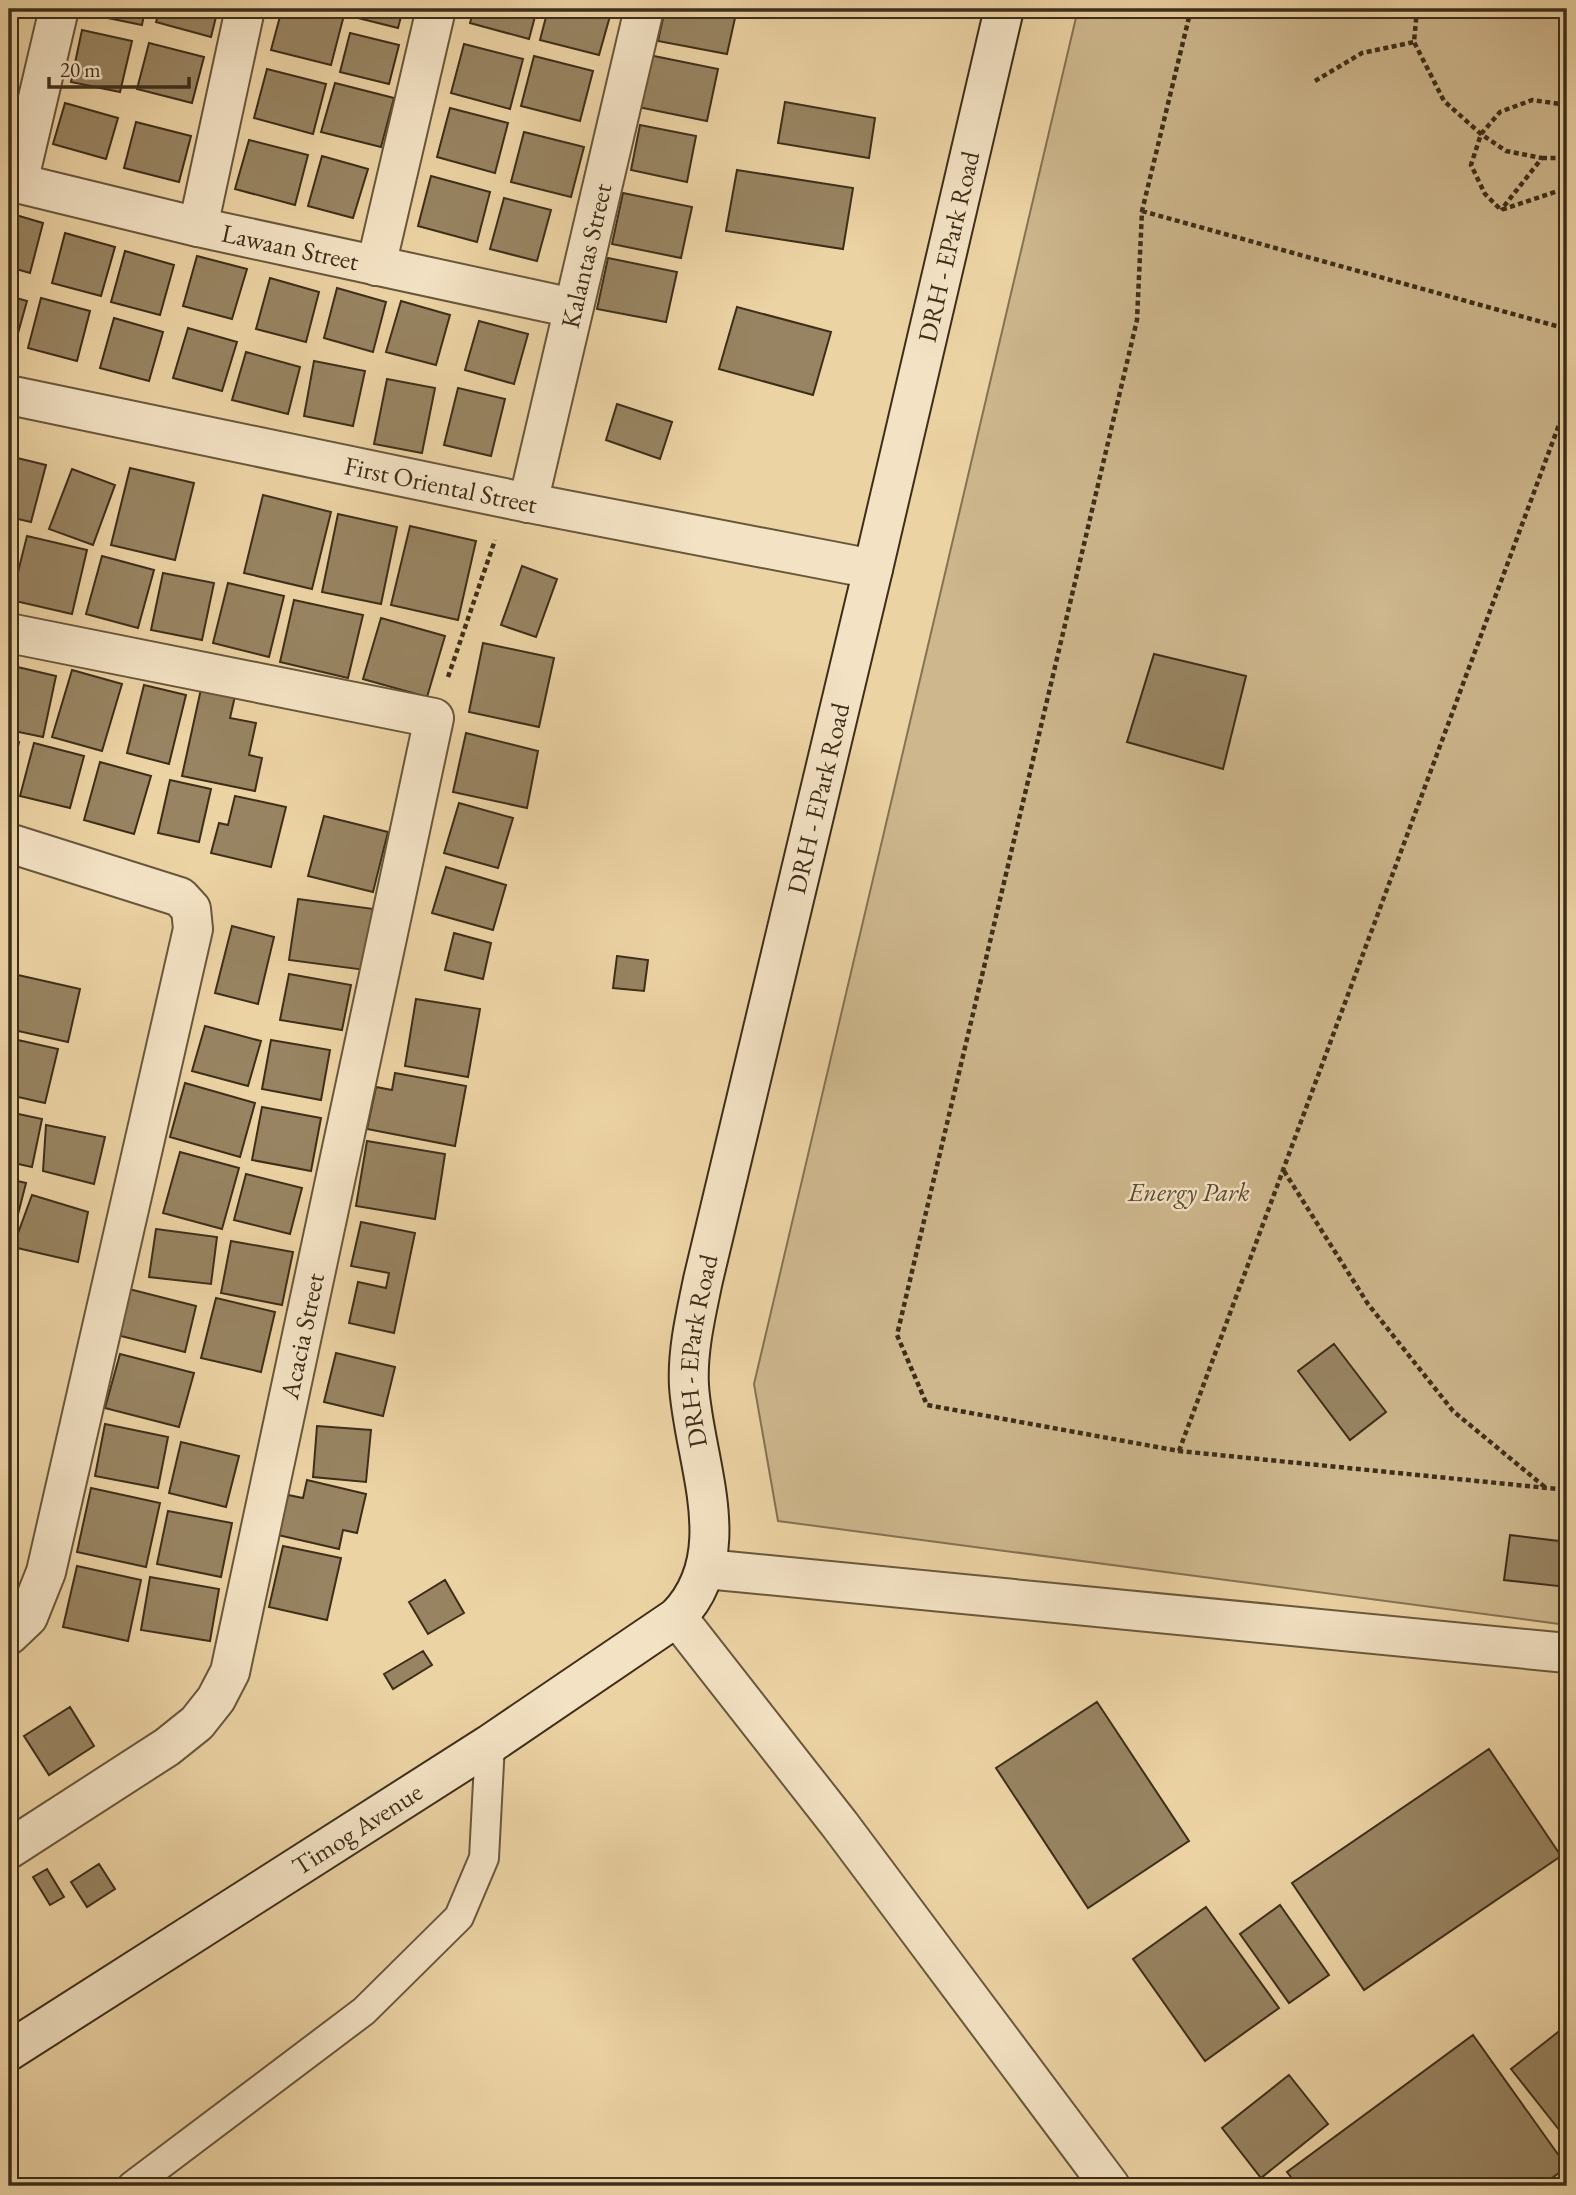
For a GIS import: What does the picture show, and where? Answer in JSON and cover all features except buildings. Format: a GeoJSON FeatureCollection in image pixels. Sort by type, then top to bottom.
{"type":"FeatureCollection","features":[{"type":"Feature","properties":{"kind":"street"},"geometry":{"type":"LineString","coordinates":[[14,182],[60,9]]}},
{"type":"Feature","properties":{"kind":"street"},"geometry":{"type":"LineString","coordinates":[[198,227],[245,9]]}},
{"type":"Feature","properties":{"kind":"street"},"geometry":{"type":"LineString","coordinates":[[376,265],[436,9]]}},
{"type":"Feature","properties":{"kind":"street","name":"Kalantas Street"},"geometry":{"type":"LineString","coordinates":[[519,501],[573,308],[644,9]]}},
{"type":"Feature","properties":{"kind":"street","name":"DRH - EPark Road"},"geometry":{"type":"LineString","coordinates":[[693,1593],[709,1527],[706,1479],[692,1417],[689,1384],[691,1345],[706,1266],[1004,9]]}},
{"type":"Feature","properties":{"kind":"street","name":"Lawaan Street"},"geometry":{"type":"LineString","coordinates":[[14,182],[198,227],[573,308]]}},
{"type":"Feature","properties":{"kind":"street","name":"First Oriental Street"},"geometry":{"type":"LineString","coordinates":[[9,395],[519,501],[873,569]]}},
{"type":"Feature","properties":{"kind":"street"},"geometry":{"type":"LineString","coordinates":[[9,633],[435,718]]}},
{"type":"Feature","properties":{"kind":"street","name":"Acacia Street"},"geometry":{"type":"LineString","coordinates":[[9,1849],[177,1739],[197,1723],[216,1699],[230,1672],[435,718]]}},
{"type":"Feature","properties":{"kind":"street"},"geometry":{"type":"LineString","coordinates":[[9,844],[180,897],[191,909],[193,929],[46,1572],[28,1617],[9,1635]]}},
{"type":"Feature","properties":{"kind":"street"},"geometry":{"type":"LineString","coordinates":[[693,1593],[1567,1653]]}},
{"type":"Feature","properties":{"kind":"street"},"geometry":{"type":"LineString","coordinates":[[693,1593],[840,1825],[1110,2186]]}},
{"type":"Feature","properties":{"kind":"street","name":"Timog Avenue"},"geometry":{"type":"LineString","coordinates":[[9,2051],[490,1744],[693,1593]]}},
{"type":"Feature","properties":{"kind":"lane"},"geometry":{"type":"LineString","coordinates":[[132,2186],[364,2011],[459,1917],[484,1858],[490,1744]]}},
{"type":"Feature","properties":{"kind":"path"},"geometry":{"type":"LineString","coordinates":[[1191,9],[1142,211],[1137,320],[897,1335],[927,1405],[1179,1451],[1567,1490]]}},
{"type":"Feature","properties":{"kind":"path"},"geometry":{"type":"LineString","coordinates":[[1418,9],[1414,42],[1444,101],[1481,134],[1507,151],[1542,158],[1567,158]]}},
{"type":"Feature","properties":{"kind":"path"},"geometry":{"type":"LineString","coordinates":[[1315,81],[1362,53],[1414,42]]}},
{"type":"Feature","properties":{"kind":"path"},"geometry":{"type":"LineString","coordinates":[[1501,210],[1485,194],[1471,165],[1481,134],[1500,112],[1532,100],[1567,105]]}},
{"type":"Feature","properties":{"kind":"path"},"geometry":{"type":"LineString","coordinates":[[1501,210],[1542,158]]}},
{"type":"Feature","properties":{"kind":"path"},"geometry":{"type":"LineString","coordinates":[[1501,210],[1567,188]]}},
{"type":"Feature","properties":{"kind":"path"},"geometry":{"type":"LineString","coordinates":[[1142,211],[1567,329]]}},
{"type":"Feature","properties":{"kind":"path"},"geometry":{"type":"LineString","coordinates":[[1179,1451],[1567,403]]}},
{"type":"Feature","properties":{"kind":"path"},"geometry":{"type":"LineString","coordinates":[[435,718],[519,501]]}},
{"type":"Feature","properties":{"kind":"path"},"geometry":{"type":"LineString","coordinates":[[1284,1170],[1368,1304],[1452,1411],[1546,1488]]}},
{"type":"Feature","properties":{"kind":"green space","name":"Energy Park"},"geometry":{"type":"Polygon","coordinates":[[[1078,9],[1567,9],[1567,1625],[778,1521],[754,1384],[1078,9]]]}}]}
